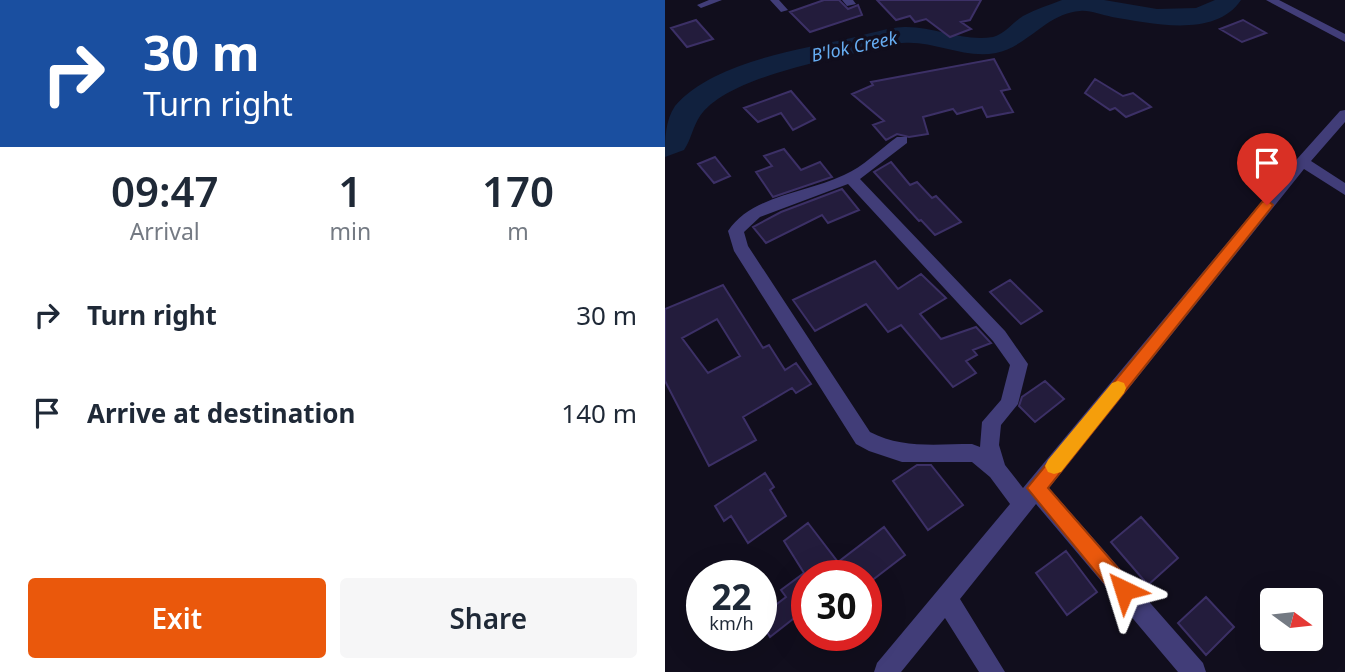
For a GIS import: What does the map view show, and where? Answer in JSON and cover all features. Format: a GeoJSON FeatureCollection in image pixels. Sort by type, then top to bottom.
{"type":"FeatureCollection","features":[{"type":"Feature","properties":{"kind":"street"},"geometry":{"type":"LineString","coordinates":[[1271,0],[1345,39]]}},
{"type":"Feature","properties":{"kind":"street"},"geometry":{"type":"LineString","coordinates":[[886,672],[1302,162],[1345,114]]}},
{"type":"Feature","properties":{"kind":"street"},"geometry":{"type":"LineString","coordinates":[[902,139],[851,178],[755,213],[736,231],[740,247],[863,438],[878,448],[899,454],[978,455],[1029,496],[1194,672]]}},
{"type":"Feature","properties":{"kind":"street"},"geometry":{"type":"LineString","coordinates":[[1302,162],[1345,190]]}},
{"type":"Feature","properties":{"kind":"street"},"geometry":{"type":"LineString","coordinates":[[851,178],[999,336],[1019,364],[1009,404],[992,422],[989,434],[989,445],[997,470]]}},
{"type":"Feature","properties":{"kind":"street"},"geometry":{"type":"LineString","coordinates":[[946,599],[993,672]]}},
{"type":"Feature","properties":{"kind":"lane"},"geometry":{"type":"LineString","coordinates":[[701,5],[717,0]]}},
{"type":"Feature","properties":{"kind":"lane"},"geometry":{"type":"LineString","coordinates":[[774,0],[783,10]]}},
{"type":"Feature","properties":{"kind":"building"},"geometry":{"type":"Polygon","coordinates":[[[824,0],[839,0],[848,9],[858,5],[862,15],[810,32],[790,12],[824,0]]]}},
{"type":"Feature","properties":{"kind":"building"},"geometry":{"type":"Polygon","coordinates":[[[877,0],[981,0],[970,20],[961,22],[971,29],[950,37],[926,19],[915,22],[910,16],[896,20],[877,0]]]}},
{"type":"Feature","properties":{"kind":"building"},"geometry":{"type":"Polygon","coordinates":[[[696,20],[713,39],[687,47],[671,28],[696,20]]]}},
{"type":"Feature","properties":{"kind":"building"},"geometry":{"type":"Polygon","coordinates":[[[1243,20],[1266,33],[1242,42],[1220,29],[1243,20]]]}},
{"type":"Feature","properties":{"kind":"building"},"geometry":{"type":"Polygon","coordinates":[[[994,59],[1010,89],[1001,91],[1013,112],[987,117],[982,107],[957,114],[953,109],[923,117],[928,134],[909,137],[897,134],[886,140],[873,125],[884,121],[852,94],[873,85],[871,82],[994,59]]]}},
{"type":"Feature","properties":{"kind":"building"},"geometry":{"type":"Polygon","coordinates":[[[1095,79],[1123,96],[1133,93],[1151,107],[1126,117],[1115,108],[1110,110],[1085,93],[1095,79]]]}},
{"type":"Feature","properties":{"kind":"building"},"geometry":{"type":"Polygon","coordinates":[[[791,91],[815,119],[793,130],[781,113],[758,122],[744,108],[791,91]]]}},
{"type":"Feature","properties":{"kind":"building"},"geometry":{"type":"Polygon","coordinates":[[[784,149],[801,170],[820,162],[832,177],[773,197],[756,172],[772,166],[764,156],[784,149]]]}},
{"type":"Feature","properties":{"kind":"building"},"geometry":{"type":"Polygon","coordinates":[[[715,157],[730,176],[714,183],[698,164],[715,157]]]}},
{"type":"Feature","properties":{"kind":"building"},"geometry":{"type":"Polygon","coordinates":[[[891,162],[910,185],[917,182],[932,198],[936,196],[961,222],[935,235],[874,172],[891,162]]]}},
{"type":"Feature","properties":{"kind":"building"},"geometry":{"type":"Polygon","coordinates":[[[842,189],[859,210],[828,223],[822,215],[766,243],[753,227],[781,212],[842,189]]]}},
{"type":"Feature","properties":{"kind":"building"},"geometry":{"type":"Polygon","coordinates":[[[875,261],[898,289],[921,274],[946,298],[920,314],[941,339],[976,327],[991,343],[973,350],[977,355],[966,361],[976,373],[953,387],[901,325],[888,332],[866,304],[815,331],[793,300],[875,261]]]}},
{"type":"Feature","properties":{"kind":"building"},"geometry":{"type":"Polygon","coordinates":[[[1010,280],[1042,311],[1021,324],[990,292],[1010,280]]]}},
{"type":"Feature","properties":{"kind":"building"},"geometry":{"type":"Polygon","coordinates":[[[723,285],[763,348],[769,345],[785,370],[796,363],[811,384],[796,393],[792,388],[743,417],[756,440],[709,466],[665,381],[665,309],[723,285]],[[717,319],[682,338],[708,373],[740,356],[717,319]]]}},
{"type":"Feature","properties":{"kind":"building"},"geometry":{"type":"Polygon","coordinates":[[[1045,381],[1064,399],[1035,422],[1019,406],[1022,397],[1045,381]]]}},
{"type":"Feature","properties":{"kind":"building"},"geometry":{"type":"Polygon","coordinates":[[[917,465],[931,465],[963,505],[928,530],[893,481],[917,465]]]}},
{"type":"Feature","properties":{"kind":"building"},"geometry":{"type":"Polygon","coordinates":[[[765,473],[774,487],[770,490],[786,516],[748,543],[731,516],[724,521],[715,506],[765,473]]]}},
{"type":"Feature","properties":{"kind":"building"},"geometry":{"type":"Polygon","coordinates":[[[1141,517],[1178,558],[1148,585],[1111,542],[1141,517]]]}},
{"type":"Feature","properties":{"kind":"building"},"geometry":{"type":"Polygon","coordinates":[[[808,523],[836,560],[796,560],[784,541],[808,523]]]}},
{"type":"Feature","properties":{"kind":"building"},"geometry":{"type":"Polygon","coordinates":[[[884,527],[905,555],[882,573],[882,560],[841,560],[884,527]]]}},
{"type":"Feature","properties":{"kind":"building"},"geometry":{"type":"Polygon","coordinates":[[[1066,551],[1097,592],[1067,615],[1036,573],[1066,551]]]}},
{"type":"Feature","properties":{"kind":"building"},"geometry":{"type":"Polygon","coordinates":[[[791,583],[791,621],[777,632],[777,604],[786,597],[781,590],[791,583]]]}},
{"type":"Feature","properties":{"kind":"building"},"geometry":{"type":"Polygon","coordinates":[[[1206,597],[1234,627],[1206,655],[1178,623],[1206,597]]]}},
{"type":"Feature","properties":{"kind":"waterway","name":"B'lok Creek"},"geometry":{"type":"LineString","coordinates":[[665,147],[673,143],[687,111],[714,90],[749,73],[793,59],[902,35],[935,37],[964,46],[994,45],[1010,40],[1030,23],[1078,3],[1157,17],[1199,16],[1222,7],[1229,0]]}},
{"type":"Feature","properties":{"kind":"slow traffic"},"geometry":{"type":"LineString","coordinates":[[1054,466],[1118,388]]}},
{"type":"Feature","properties":{"kind":"route"},"geometry":{"type":"LineString","coordinates":[[1124,590],[1036,488],[1267,205]]}}]}
